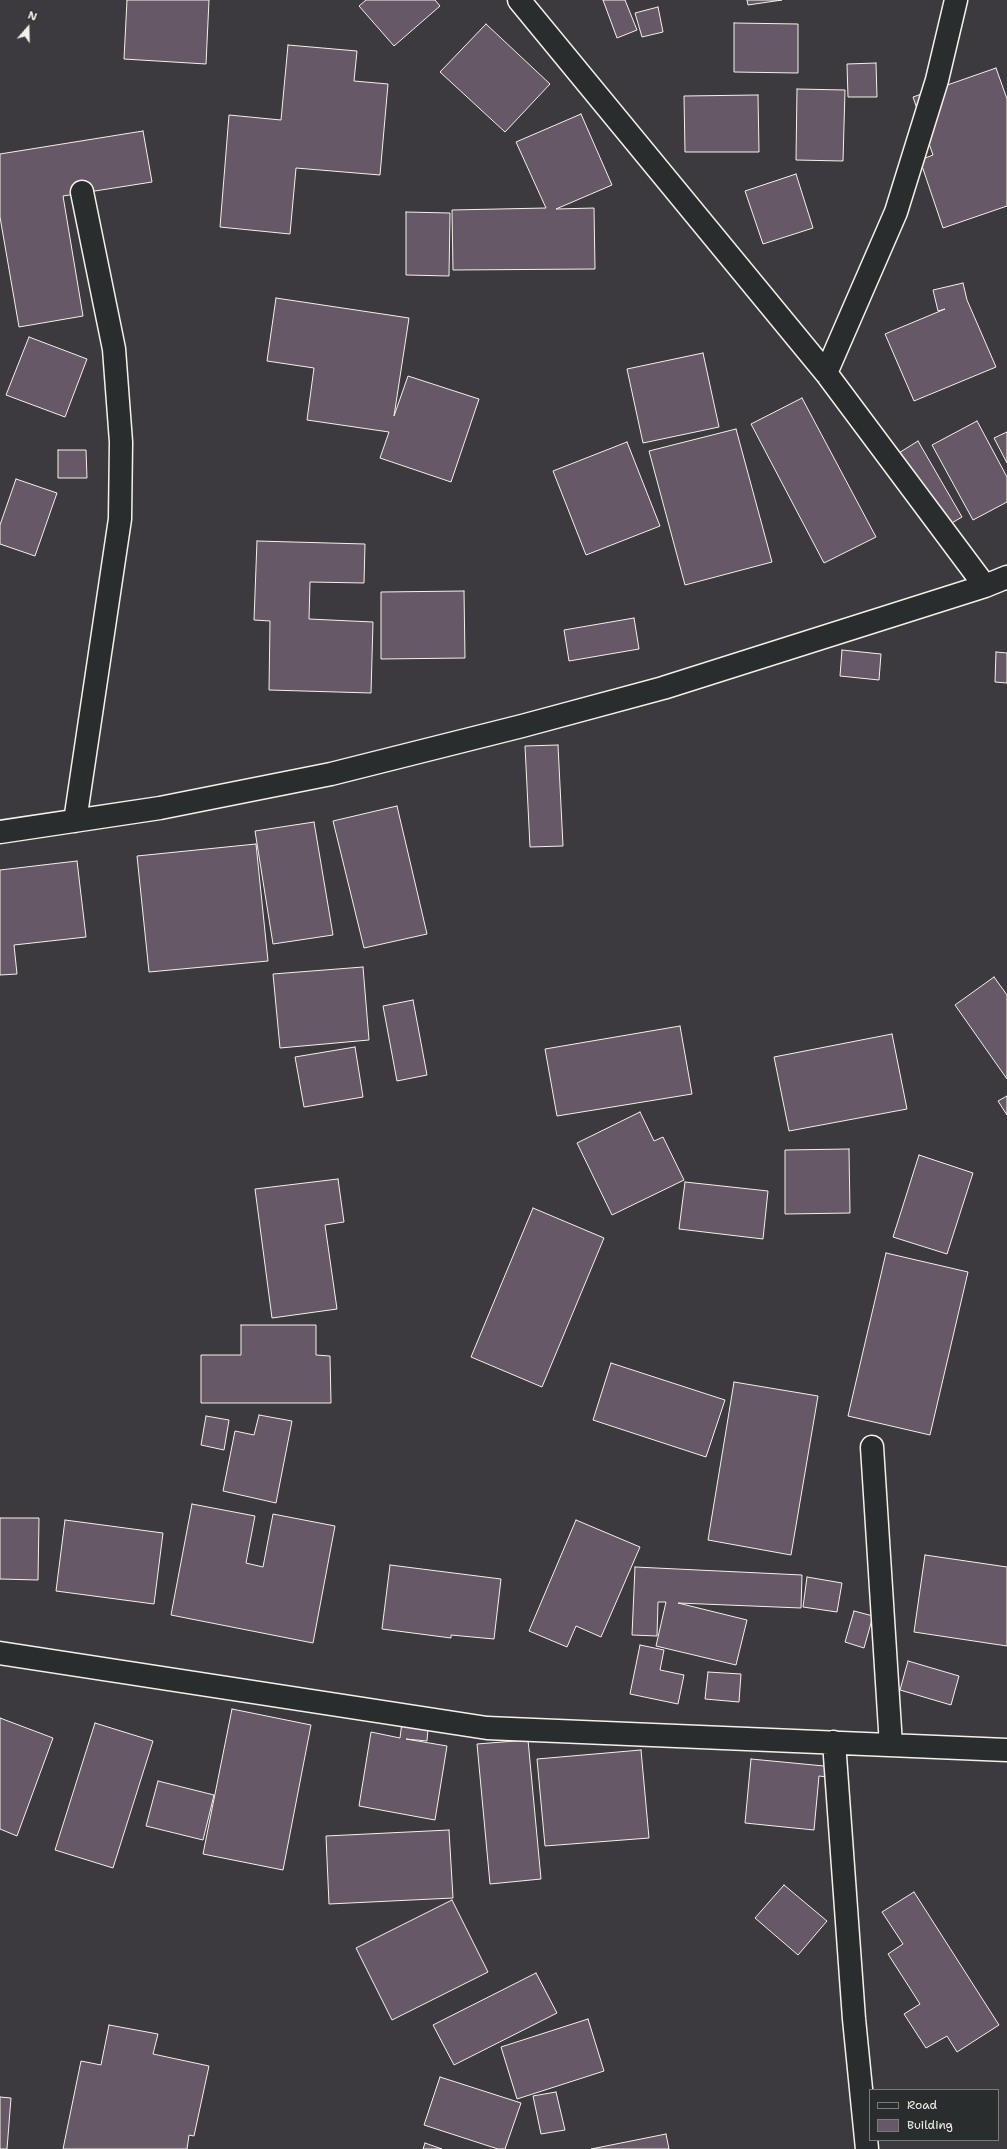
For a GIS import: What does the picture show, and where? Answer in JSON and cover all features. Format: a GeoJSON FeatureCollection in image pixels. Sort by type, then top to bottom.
{"type":"FeatureCollection","features":[{"type":"Feature","properties":{"kind":"street"},"geometry":{"type":"LineString","coordinates":[[519,0],[826,374],[986,586]]}},
{"type":"Feature","properties":{"kind":"street"},"geometry":{"type":"LineString","coordinates":[[826,374],[896,212],[937,80],[956,0]]}},
{"type":"Feature","properties":{"kind":"street"},"geometry":{"type":"LineString","coordinates":[[75,821],[120,519],[121,442],[114,349],[82,192]]}},
{"type":"Feature","properties":{"kind":"street"},"geometry":{"type":"LineString","coordinates":[[0,832],[160,808],[331,774],[522,726],[663,688],[986,586],[1007,577]]}},
{"type":"Feature","properties":{"kind":"street"},"geometry":{"type":"LineString","coordinates":[[872,1447],[891,1745]]}},
{"type":"Feature","properties":{"kind":"street"},"geometry":{"type":"LineString","coordinates":[[0,1652],[486,1728],[1007,1750]]}},
{"type":"Feature","properties":{"kind":"street"},"geometry":{"type":"LineString","coordinates":[[834,1742],[854,2019],[867,2149]]}},
{"type":"Feature","properties":{"kind":"building"},"geometry":{"type":"Polygon","coordinates":[[[127,0],[209,0],[206,64],[124,59],[127,0]]]}},
{"type":"Feature","properties":{"kind":"building"},"geometry":{"type":"Polygon","coordinates":[[[366,0],[435,0],[440,6],[394,46],[359,6],[366,0]]]}},
{"type":"Feature","properties":{"kind":"building"},"geometry":{"type":"Polygon","coordinates":[[[603,0],[625,0],[637,30],[617,38],[603,0]]]}},
{"type":"Feature","properties":{"kind":"building"},"geometry":{"type":"Polygon","coordinates":[[[747,0],[782,0],[748,5],[747,0]]]}},
{"type":"Feature","properties":{"kind":"building"},"geometry":{"type":"Polygon","coordinates":[[[658,7],[663,32],[642,37],[635,13],[658,7]]]}},
{"type":"Feature","properties":{"kind":"building"},"geometry":{"type":"Polygon","coordinates":[[[734,23],[798,24],[798,73],[734,72],[734,23]]]}},
{"type":"Feature","properties":{"kind":"building"},"geometry":{"type":"Polygon","coordinates":[[[486,24],[550,84],[505,132],[440,72],[486,24]]]}},
{"type":"Feature","properties":{"kind":"building"},"geometry":{"type":"Polygon","coordinates":[[[288,45],[357,51],[354,81],[388,84],[380,175],[296,168],[290,234],[220,227],[229,115],[281,120],[288,45]]]}},
{"type":"Feature","properties":{"kind":"building"},"geometry":{"type":"Polygon","coordinates":[[[876,63],[877,97],[848,97],[847,64],[876,63]]]}},
{"type":"Feature","properties":{"kind":"building"},"geometry":{"type":"Polygon","coordinates":[[[996,68],[1007,99],[1007,206],[943,228],[920,160],[933,155],[913,97],[996,68]]]}},
{"type":"Feature","properties":{"kind":"building"},"geometry":{"type":"Polygon","coordinates":[[[797,89],[845,90],[843,161],[796,160],[797,89]]]}},
{"type":"Feature","properties":{"kind":"building"},"geometry":{"type":"Polygon","coordinates":[[[758,95],[759,152],[685,152],[684,96],[758,95]]]}},
{"type":"Feature","properties":{"kind":"building"},"geometry":{"type":"Polygon","coordinates":[[[581,114],[612,185],[556,209],[594,208],[595,269],[453,270],[452,210],[546,208],[516,142],[581,114]]]}},
{"type":"Feature","properties":{"kind":"building"},"geometry":{"type":"Polygon","coordinates":[[[143,131],[152,182],[63,196],[83,316],[19,327],[0,217],[0,154],[143,131]]]}},
{"type":"Feature","properties":{"kind":"building"},"geometry":{"type":"Polygon","coordinates":[[[796,174],[813,228],[763,244],[745,191],[796,174]]]}},
{"type":"Feature","properties":{"kind":"building"},"geometry":{"type":"Polygon","coordinates":[[[406,212],[450,213],[449,276],[406,275],[406,212]]]}},
{"type":"Feature","properties":{"kind":"building"},"geometry":{"type":"Polygon","coordinates":[[[963,283],[967,300],[996,367],[914,401],[885,334],[945,309],[938,311],[933,290],[963,283]]]}},
{"type":"Feature","properties":{"kind":"building"},"geometry":{"type":"Polygon","coordinates":[[[276,298],[409,318],[394,416],[408,376],[479,399],[451,482],[380,458],[389,432],[307,420],[314,368],[267,361],[276,298]]]}},
{"type":"Feature","properties":{"kind":"building"},"geometry":{"type":"Polygon","coordinates":[[[29,337],[87,359],[65,417],[6,395],[29,337]]]}},
{"type":"Feature","properties":{"kind":"building"},"geometry":{"type":"Polygon","coordinates":[[[703,353],[719,427],[643,443],[627,369],[703,353]]]}},
{"type":"Feature","properties":{"kind":"building"},"geometry":{"type":"Polygon","coordinates":[[[802,398],[876,537],[824,563],[751,424],[802,398]]]}},
{"type":"Feature","properties":{"kind":"building"},"geometry":{"type":"Polygon","coordinates":[[[977,421],[1007,477],[1007,502],[973,520],[932,445],[977,421]]]}},
{"type":"Feature","properties":{"kind":"building"},"geometry":{"type":"Polygon","coordinates":[[[736,429],[772,562],[685,585],[649,451],[736,429]]]}},
{"type":"Feature","properties":{"kind":"building"},"geometry":{"type":"Polygon","coordinates":[[[1007,432],[1007,463],[994,438],[1007,432]]]}},
{"type":"Feature","properties":{"kind":"building"},"geometry":{"type":"Polygon","coordinates":[[[918,441],[962,517],[938,531],[894,456],[918,441]]]}},
{"type":"Feature","properties":{"kind":"building"},"geometry":{"type":"Polygon","coordinates":[[[627,442],[660,526],[586,555],[553,471],[627,442]]]}},
{"type":"Feature","properties":{"kind":"building"},"geometry":{"type":"Polygon","coordinates":[[[58,450],[86,450],[87,478],[58,478],[58,450]]]}},
{"type":"Feature","properties":{"kind":"building"},"geometry":{"type":"Polygon","coordinates":[[[16,479],[57,493],[35,556],[0,544],[0,525],[16,479]]]}},
{"type":"Feature","properties":{"kind":"building"},"geometry":{"type":"Polygon","coordinates":[[[257,541],[365,544],[364,583],[310,582],[309,619],[373,622],[371,693],[269,690],[270,621],[254,620],[257,541]]]}},
{"type":"Feature","properties":{"kind":"building"},"geometry":{"type":"Polygon","coordinates":[[[464,591],[465,658],[381,659],[381,592],[464,591]]]}},
{"type":"Feature","properties":{"kind":"building"},"geometry":{"type":"Polygon","coordinates":[[[634,618],[639,649],[569,661],[564,630],[634,618]]]}},
{"type":"Feature","properties":{"kind":"building"},"geometry":{"type":"Polygon","coordinates":[[[842,650],[881,654],[879,680],[840,676],[842,650]]]}},
{"type":"Feature","properties":{"kind":"building"},"geometry":{"type":"Polygon","coordinates":[[[996,652],[1007,653],[1007,683],[995,682],[996,652]]]}},
{"type":"Feature","properties":{"kind":"building"},"geometry":{"type":"Polygon","coordinates":[[[558,745],[563,846],[530,847],[525,746],[558,745]]]}},
{"type":"Feature","properties":{"kind":"building"},"geometry":{"type":"Polygon","coordinates":[[[397,806],[427,934],[364,948],[333,821],[397,806]]]}},
{"type":"Feature","properties":{"kind":"building"},"geometry":{"type":"Polygon","coordinates":[[[314,822],[333,935],[273,944],[255,831],[314,822]]]}},
{"type":"Feature","properties":{"kind":"building"},"geometry":{"type":"Polygon","coordinates":[[[256,844],[268,961],[149,972],[137,856],[256,844]]]}},
{"type":"Feature","properties":{"kind":"building"},"geometry":{"type":"Polygon","coordinates":[[[77,861],[86,937],[14,945],[17,974],[0,975],[0,870],[77,861]]]}},
{"type":"Feature","properties":{"kind":"building"},"geometry":{"type":"Polygon","coordinates":[[[363,967],[369,1040],[280,1048],[273,974],[363,967]]]}},
{"type":"Feature","properties":{"kind":"building"},"geometry":{"type":"Polygon","coordinates":[[[994,977],[1007,995],[1007,1079],[955,1005],[994,977]]]}},
{"type":"Feature","properties":{"kind":"building"},"geometry":{"type":"Polygon","coordinates":[[[413,1000],[427,1075],[397,1081],[383,1006],[413,1000]]]}},
{"type":"Feature","properties":{"kind":"building"},"geometry":{"type":"Polygon","coordinates":[[[680,1026],[692,1094],[557,1116],[545,1049],[680,1026]]]}},
{"type":"Feature","properties":{"kind":"building"},"geometry":{"type":"Polygon","coordinates":[[[892,1034],[907,1109],[789,1131],[774,1057],[892,1034]]]}},
{"type":"Feature","properties":{"kind":"building"},"geometry":{"type":"Polygon","coordinates":[[[355,1047],[363,1097],[304,1107],[295,1057],[355,1047]]]}},
{"type":"Feature","properties":{"kind":"building"},"geometry":{"type":"Polygon","coordinates":[[[1007,1096],[1007,1115],[998,1101],[1007,1096]]]}},
{"type":"Feature","properties":{"kind":"building"},"geometry":{"type":"Polygon","coordinates":[[[640,1112],[654,1141],[663,1137],[684,1180],[612,1215],[577,1143],[640,1112]]]}},
{"type":"Feature","properties":{"kind":"building"},"geometry":{"type":"Polygon","coordinates":[[[849,1149],[850,1213],[785,1214],[785,1150],[849,1149]]]}},
{"type":"Feature","properties":{"kind":"building"},"geometry":{"type":"Polygon","coordinates":[[[919,1155],[973,1173],[947,1254],[893,1237],[919,1155]]]}},
{"type":"Feature","properties":{"kind":"building"},"geometry":{"type":"Polygon","coordinates":[[[338,1179],[344,1222],[325,1225],[337,1309],[272,1318],[255,1189],[338,1179]]]}},
{"type":"Feature","properties":{"kind":"building"},"geometry":{"type":"Polygon","coordinates":[[[685,1182],[768,1191],[763,1239],[679,1229],[685,1182]]]}},
{"type":"Feature","properties":{"kind":"building"},"geometry":{"type":"Polygon","coordinates":[[[533,1208],[604,1238],[542,1387],[471,1357],[533,1208]]]}},
{"type":"Feature","properties":{"kind":"building"},"geometry":{"type":"Polygon","coordinates":[[[886,1253],[968,1272],[930,1435],[848,1416],[886,1253]]]}},
{"type":"Feature","properties":{"kind":"building"},"geometry":{"type":"Polygon","coordinates":[[[241,1325],[316,1325],[316,1355],[330,1356],[331,1403],[201,1403],[201,1355],[241,1355],[241,1325]]]}},
{"type":"Feature","properties":{"kind":"building"},"geometry":{"type":"Polygon","coordinates":[[[611,1363],[725,1400],[706,1457],[593,1420],[611,1363]]]}},
{"type":"Feature","properties":{"kind":"building"},"geometry":{"type":"Polygon","coordinates":[[[734,1382],[818,1396],[791,1555],[708,1540],[734,1382]]]}},
{"type":"Feature","properties":{"kind":"building"},"geometry":{"type":"Polygon","coordinates":[[[259,1415],[292,1421],[276,1503],[223,1491],[235,1431],[254,1435],[259,1415]]]}},
{"type":"Feature","properties":{"kind":"building"},"geometry":{"type":"Polygon","coordinates":[[[206,1416],[229,1420],[224,1450],[201,1445],[206,1416]]]}},
{"type":"Feature","properties":{"kind":"building"},"geometry":{"type":"Polygon","coordinates":[[[192,1504],[255,1516],[246,1563],[263,1567],[273,1514],[335,1526],[313,1643],[171,1615],[192,1504]]]}},
{"type":"Feature","properties":{"kind":"building"},"geometry":{"type":"Polygon","coordinates":[[[0,1518],[39,1518],[38,1580],[0,1579],[0,1518]]]}},
{"type":"Feature","properties":{"kind":"building"},"geometry":{"type":"Polygon","coordinates":[[[65,1520],[163,1533],[154,1604],[56,1591],[65,1520]]]}},
{"type":"Feature","properties":{"kind":"building"},"geometry":{"type":"Polygon","coordinates":[[[576,1520],[640,1547],[601,1637],[576,1626],[567,1647],[529,1631],[576,1520]]]}},
{"type":"Feature","properties":{"kind":"building"},"geometry":{"type":"Polygon","coordinates":[[[925,1555],[1007,1567],[1007,1646],[914,1632],[925,1555]]]}},
{"type":"Feature","properties":{"kind":"building"},"geometry":{"type":"Polygon","coordinates":[[[390,1565],[501,1579],[494,1639],[451,1635],[451,1638],[382,1629],[390,1565]]]}},
{"type":"Feature","properties":{"kind":"building"},"geometry":{"type":"Polygon","coordinates":[[[635,1567],[802,1575],[801,1608],[678,1603],[747,1620],[736,1665],[656,1646],[666,1602],[658,1602],[657,1636],[632,1635],[635,1567]]]}},
{"type":"Feature","properties":{"kind":"building"},"geometry":{"type":"Polygon","coordinates":[[[807,1577],[842,1583],[837,1612],[803,1607],[807,1577]]]}},
{"type":"Feature","properties":{"kind":"building"},"geometry":{"type":"Polygon","coordinates":[[[854,1611],[873,1616],[864,1648],[845,1642],[854,1611]]]}},
{"type":"Feature","properties":{"kind":"building"},"geometry":{"type":"Polygon","coordinates":[[[640,1645],[664,1650],[660,1670],[684,1675],[678,1704],[630,1694],[640,1645]]]}},
{"type":"Feature","properties":{"kind":"building"},"geometry":{"type":"Polygon","coordinates":[[[908,1661],[959,1676],[951,1705],[900,1690],[908,1661]]]}},
{"type":"Feature","properties":{"kind":"building"},"geometry":{"type":"Polygon","coordinates":[[[708,1672],[741,1674],[739,1702],[705,1699],[708,1672]]]}},
{"type":"Feature","properties":{"kind":"building"},"geometry":{"type":"Polygon","coordinates":[[[232,1709],[311,1725],[283,1870],[203,1854],[232,1709]]]}},
{"type":"Feature","properties":{"kind":"building"},"geometry":{"type":"Polygon","coordinates":[[[403,1714],[429,1717],[427,1741],[406,1739],[447,1746],[435,1820],[359,1806],[371,1732],[400,1738],[403,1714]]]}},
{"type":"Feature","properties":{"kind":"building"},"geometry":{"type":"Polygon","coordinates":[[[0,1718],[53,1738],[17,1836],[0,1829],[0,1718]]]}},
{"type":"Feature","properties":{"kind":"building"},"geometry":{"type":"Polygon","coordinates":[[[95,1723],[153,1741],[113,1868],[55,1850],[95,1723]]]}},
{"type":"Feature","properties":{"kind":"building"},"geometry":{"type":"Polygon","coordinates":[[[528,1740],[541,1879],[490,1884],[477,1744],[528,1740]]]}},
{"type":"Feature","properties":{"kind":"building"},"geometry":{"type":"Polygon","coordinates":[[[641,1750],[649,1838],[545,1846],[537,1759],[641,1750]]]}},
{"type":"Feature","properties":{"kind":"building"},"geometry":{"type":"Polygon","coordinates":[[[751,1759],[845,1768],[844,1779],[819,1776],[814,1830],[745,1823],[751,1759]]]}},
{"type":"Feature","properties":{"kind":"building"},"geometry":{"type":"Polygon","coordinates":[[[158,1781],[214,1795],[203,1840],[146,1826],[158,1781]]]}},
{"type":"Feature","properties":{"kind":"building"},"geometry":{"type":"Polygon","coordinates":[[[449,1830],[453,1898],[329,1904],[326,1836],[449,1830]]]}},
{"type":"Feature","properties":{"kind":"building"},"geometry":{"type":"Polygon","coordinates":[[[784,1885],[827,1921],[798,1955],[755,1918],[784,1885]]]}},
{"type":"Feature","properties":{"kind":"building"},"geometry":{"type":"Polygon","coordinates":[[[914,1892],[999,2025],[957,2052],[947,2036],[926,2048],[904,2014],[920,2004],[888,1954],[903,1944],[882,1912],[914,1892]]]}},
{"type":"Feature","properties":{"kind":"building"},"geometry":{"type":"Polygon","coordinates":[[[452,1900],[488,1972],[392,2020],[356,1948],[452,1900]]]}},
{"type":"Feature","properties":{"kind":"building"},"geometry":{"type":"Polygon","coordinates":[[[536,1973],[557,2013],[454,2065],[433,2025],[536,1973]]]}},
{"type":"Feature","properties":{"kind":"building"},"geometry":{"type":"Polygon","coordinates":[[[588,2019],[604,2071],[517,2099],[501,2047],[588,2019]]]}},
{"type":"Feature","properties":{"kind":"building"},"geometry":{"type":"Polygon","coordinates":[[[109,2025],[158,2034],[153,2054],[209,2066],[194,2136],[189,2135],[187,2149],[63,2149],[81,2061],[101,2065],[109,2025]]]}},
{"type":"Feature","properties":{"kind":"building"},"geometry":{"type":"Polygon","coordinates":[[[440,2077],[521,2103],[505,2149],[498,2149],[424,2125],[440,2077]]]}},
{"type":"Feature","properties":{"kind":"building"},"geometry":{"type":"Polygon","coordinates":[[[556,2092],[565,2130],[541,2134],[533,2096],[556,2092]]]}},
{"type":"Feature","properties":{"kind":"building"},"geometry":{"type":"Polygon","coordinates":[[[0,2097],[11,2098],[7,2149],[0,2149],[0,2097]]]}},
{"type":"Feature","properties":{"kind":"building"},"geometry":{"type":"Polygon","coordinates":[[[666,2134],[669,2149],[591,2149],[666,2134]]]}},
{"type":"Feature","properties":{"kind":"building"},"geometry":{"type":"Polygon","coordinates":[[[425,2143],[442,2149],[423,2149],[425,2143]]]}}]}
